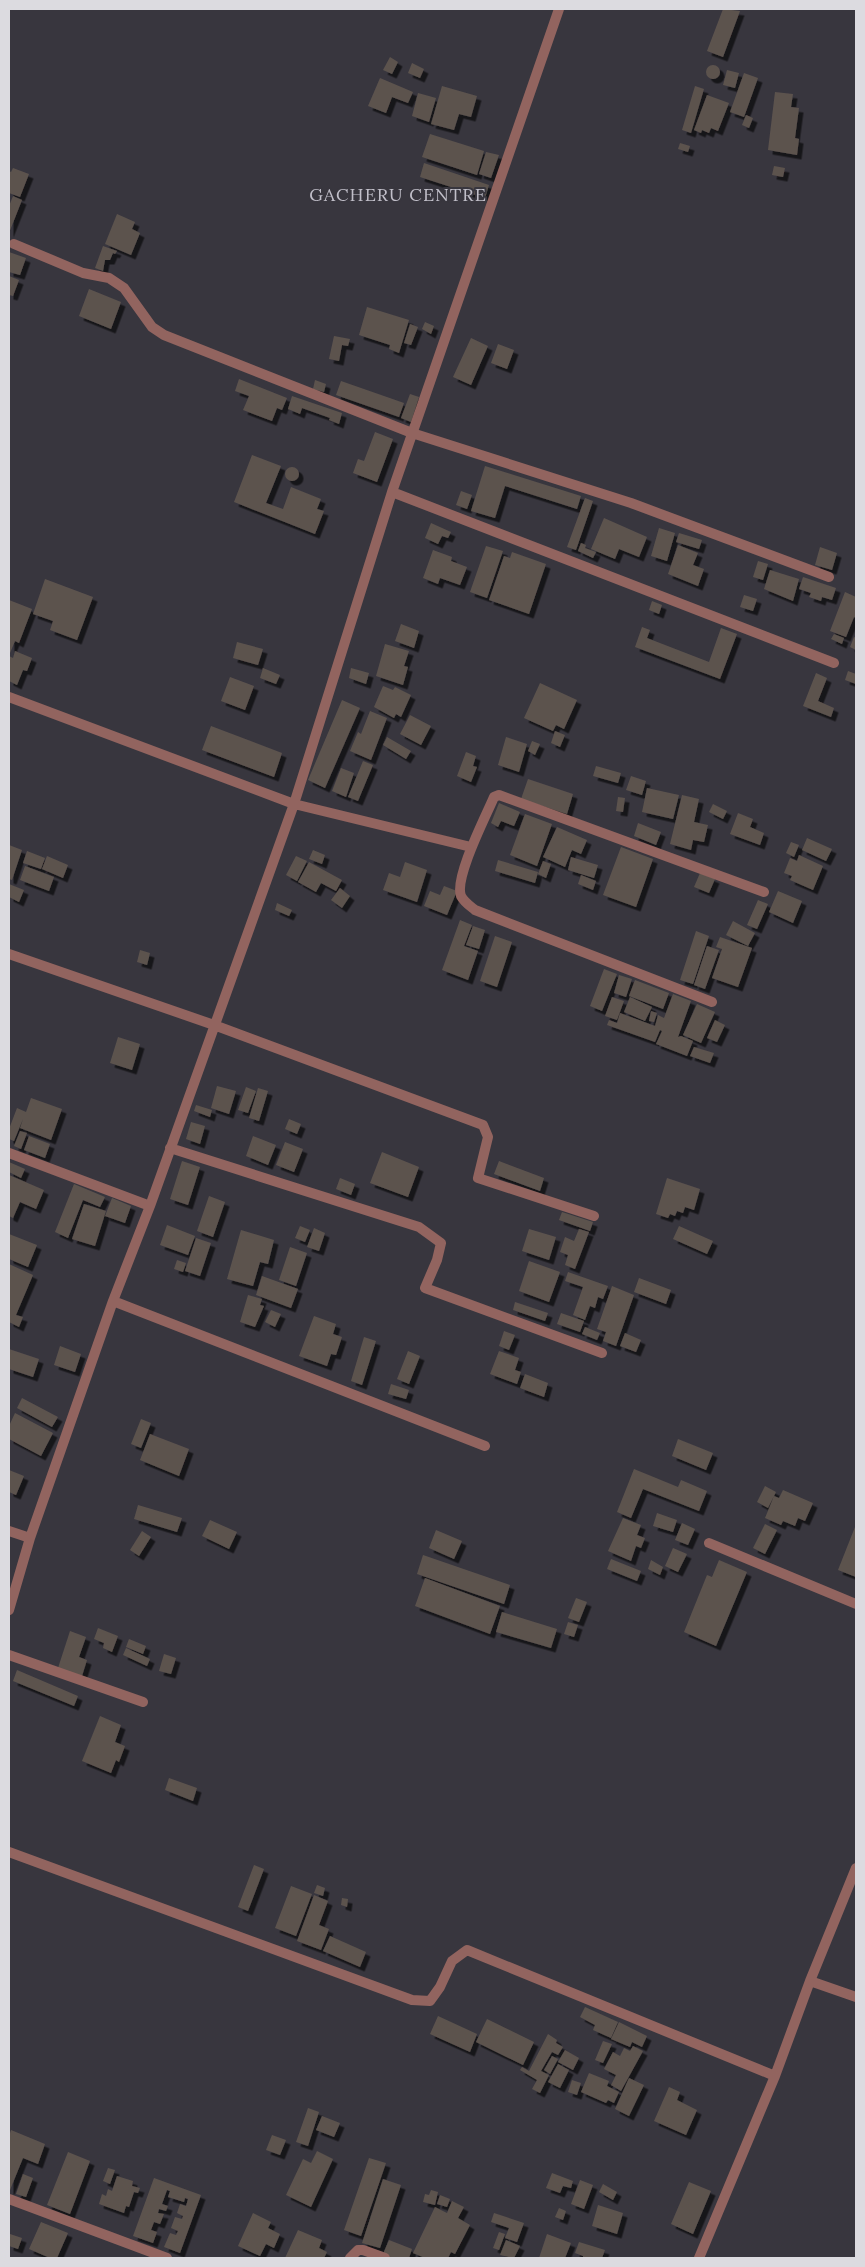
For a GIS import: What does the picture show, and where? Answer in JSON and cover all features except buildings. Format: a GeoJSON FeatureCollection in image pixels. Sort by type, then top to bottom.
{"type":"FeatureCollection","features":[{"type":"Feature","properties":{"kind":"street"},"geometry":{"type":"LineString","coordinates":[[9,1610],[30,1538],[113,1301],[150,1206],[294,804],[392,492],[559,9]]}},
{"type":"Feature","properties":{"kind":"street"},"geometry":{"type":"LineString","coordinates":[[14,244],[83,273],[110,278],[124,288],[152,328],[164,335],[412,433],[631,503],[828,577]]}},
{"type":"Feature","properties":{"kind":"street"},"geometry":{"type":"LineString","coordinates":[[392,492],[834,663]]}},
{"type":"Feature","properties":{"kind":"street"},"geometry":{"type":"LineString","coordinates":[[9,697],[294,804],[471,847]]}},
{"type":"Feature","properties":{"kind":"street"},"geometry":{"type":"LineString","coordinates":[[712,1002],[475,910],[461,895],[461,883],[471,847],[494,797],[499,795],[764,892]]}},
{"type":"Feature","properties":{"kind":"street"},"geometry":{"type":"LineString","coordinates":[[9,954],[214,1025],[483,1125],[488,1137],[478,1178],[594,1216]]}},
{"type":"Feature","properties":{"kind":"street"},"geometry":{"type":"LineString","coordinates":[[170,1148],[419,1228],[441,1242],[437,1260],[425,1288],[602,1353]]}},
{"type":"Feature","properties":{"kind":"street"},"geometry":{"type":"LineString","coordinates":[[9,1153],[150,1206]]}},
{"type":"Feature","properties":{"kind":"street"},"geometry":{"type":"LineString","coordinates":[[113,1301],[485,1446]]}},
{"type":"Feature","properties":{"kind":"street"},"geometry":{"type":"LineString","coordinates":[[9,1531],[30,1538]]}},
{"type":"Feature","properties":{"kind":"street"},"geometry":{"type":"LineString","coordinates":[[710,1543],[856,1604]]}},
{"type":"Feature","properties":{"kind":"street"},"geometry":{"type":"LineString","coordinates":[[9,1654],[143,1702]]}},
{"type":"Feature","properties":{"kind":"street"},"geometry":{"type":"LineString","coordinates":[[9,1852],[412,2000],[430,2001],[440,1987],[452,1961],[467,1950],[776,2076]]}},
{"type":"Feature","properties":{"kind":"street"},"geometry":{"type":"LineString","coordinates":[[698,2258],[776,2076],[810,1981],[856,1868]]}},
{"type":"Feature","properties":{"kind":"street"},"geometry":{"type":"LineString","coordinates":[[810,1981],[856,1997]]}},
{"type":"Feature","properties":{"kind":"street"},"geometry":{"type":"LineString","coordinates":[[9,2199],[167,2258]]}},
{"type":"Feature","properties":{"kind":"street"},"geometry":{"type":"LineString","coordinates":[[350,2258],[358,2250],[364,2250],[385,2258]]}},
{"type":"Feature","properties":{"kind":"district","name":"GACHERU CENTRE"},"geometry":{"type":"Point","coordinates":[398,194]}}]}
